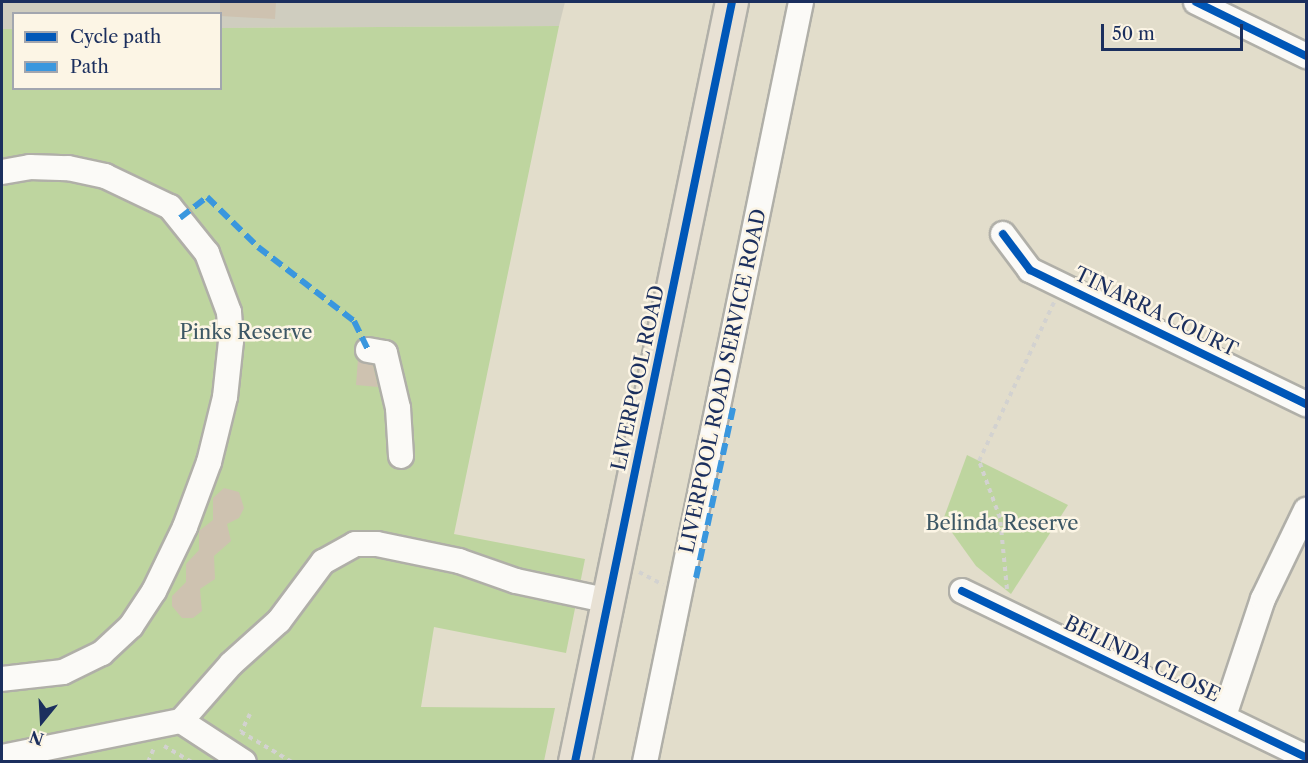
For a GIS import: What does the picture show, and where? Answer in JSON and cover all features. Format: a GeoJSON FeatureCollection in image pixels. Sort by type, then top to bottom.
{"type":"FeatureCollection","features":[{"type":"Feature","properties":{"kind":"main road","name":"LIVERPOOL ROAD"},"geometry":{"type":"LineString","coordinates":[[575,762],[732,2]]}},
{"type":"Feature","properties":{"kind":"street","name":"LIVERPOOL ROAD SERVICE ROAD"},"geometry":{"type":"LineString","coordinates":[[645,762],[801,2]]}},
{"type":"Feature","properties":{"kind":"street"},"geometry":{"type":"LineString","coordinates":[[1196,2],[1306,56]]}},
{"type":"Feature","properties":{"kind":"street"},"geometry":{"type":"LineString","coordinates":[[2,172],[30,167],[68,168],[105,176],[170,207],[207,253],[229,312],[231,341],[225,397],[209,462],[184,527],[154,591],[131,626],[102,653],[63,672],[2,679]]}},
{"type":"Feature","properties":{"kind":"street","name":"TINARRA COURT"},"geometry":{"type":"LineString","coordinates":[[1003,234],[1030,270],[1306,405]]}},
{"type":"Feature","properties":{"kind":"street"},"geometry":{"type":"LineString","coordinates":[[368,350],[385,353],[398,408],[401,456]]}},
{"type":"Feature","properties":{"kind":"street"},"geometry":{"type":"LineString","coordinates":[[1224,716],[1263,598],[1306,510]]}},
{"type":"Feature","properties":{"kind":"street"},"geometry":{"type":"LineString","coordinates":[[2,756],[181,721],[231,664],[279,621],[323,562],[355,544],[377,544],[459,561],[516,581],[610,601]]}},
{"type":"Feature","properties":{"kind":"street","name":"BELINDA CLOSE"},"geometry":{"type":"LineString","coordinates":[[962,591],[1306,757]]}},
{"type":"Feature","properties":{"kind":"street"},"geometry":{"type":"LineString","coordinates":[[181,721],[244,762]]}},
{"type":"Feature","properties":{"kind":"path"},"geometry":{"type":"LineString","coordinates":[[1007,592],[1000,518],[979,461],[1062,285]]}},
{"type":"Feature","properties":{"kind":"path"},"geometry":{"type":"LineString","coordinates":[[250,714],[241,732],[292,762]]}},
{"type":"Feature","properties":{"kind":"path"},"geometry":{"type":"LineString","coordinates":[[148,762],[157,742]]}},
{"type":"Feature","properties":{"kind":"shaded area"},"geometry":{"type":"Polygon","coordinates":[[[2,2],[565,2],[559,26],[222,28],[222,12],[12,12],[12,29],[2,29],[2,2]]]}},
{"type":"Feature","properties":{"kind":"green space","name":"Pinks Reserve"},"geometry":{"type":"Polygon","coordinates":[[[559,26],[454,534],[585,559],[566,653],[434,627],[421,707],[555,708],[544,761],[2,761],[2,29],[12,29],[12,90],[222,90],[222,28],[559,26]]]}},
{"type":"Feature","properties":{"kind":"green space","name":"Belinda Reserve"},"geometry":{"type":"Polygon","coordinates":[[[967,455],[1068,505],[1011,594],[976,566],[943,520],[967,455]]]}},
{"type":"Feature","properties":{"kind":"building"},"geometry":{"type":"Polygon","coordinates":[[[220,2],[276,2],[275,19],[222,16],[220,2]]]}},
{"type":"Feature","properties":{"kind":"building"},"geometry":{"type":"Polygon","coordinates":[[[358,359],[373,365],[378,387],[356,385],[358,359]]]}},
{"type":"Feature","properties":{"kind":"building"},"geometry":{"type":"Polygon","coordinates":[[[224,488],[239,492],[244,508],[239,518],[227,524],[231,541],[214,556],[215,579],[200,589],[202,611],[193,618],[182,618],[172,606],[172,596],[186,582],[186,564],[199,550],[199,531],[213,520],[213,498],[224,488]]]}},
{"type":"Feature","properties":{"kind":"marked path"},"geometry":{"type":"LineString","coordinates":[[180,218],[207,197],[258,247],[354,321],[368,350]]}},
{"type":"Feature","properties":{"kind":"marked path"},"geometry":{"type":"LineString","coordinates":[[696,578],[734,404]]}},
{"type":"Feature","properties":{"kind":"cycle path"},"geometry":{"type":"LineString","coordinates":[[575,762],[732,2]]}},
{"type":"Feature","properties":{"kind":"cycle path"},"geometry":{"type":"LineString","coordinates":[[1196,2],[1306,56]]}},
{"type":"Feature","properties":{"kind":"cycle path"},"geometry":{"type":"LineString","coordinates":[[1003,234],[1030,270],[1306,404]]}},
{"type":"Feature","properties":{"kind":"cycle path"},"geometry":{"type":"LineString","coordinates":[[962,591],[1306,757]]}}]}
